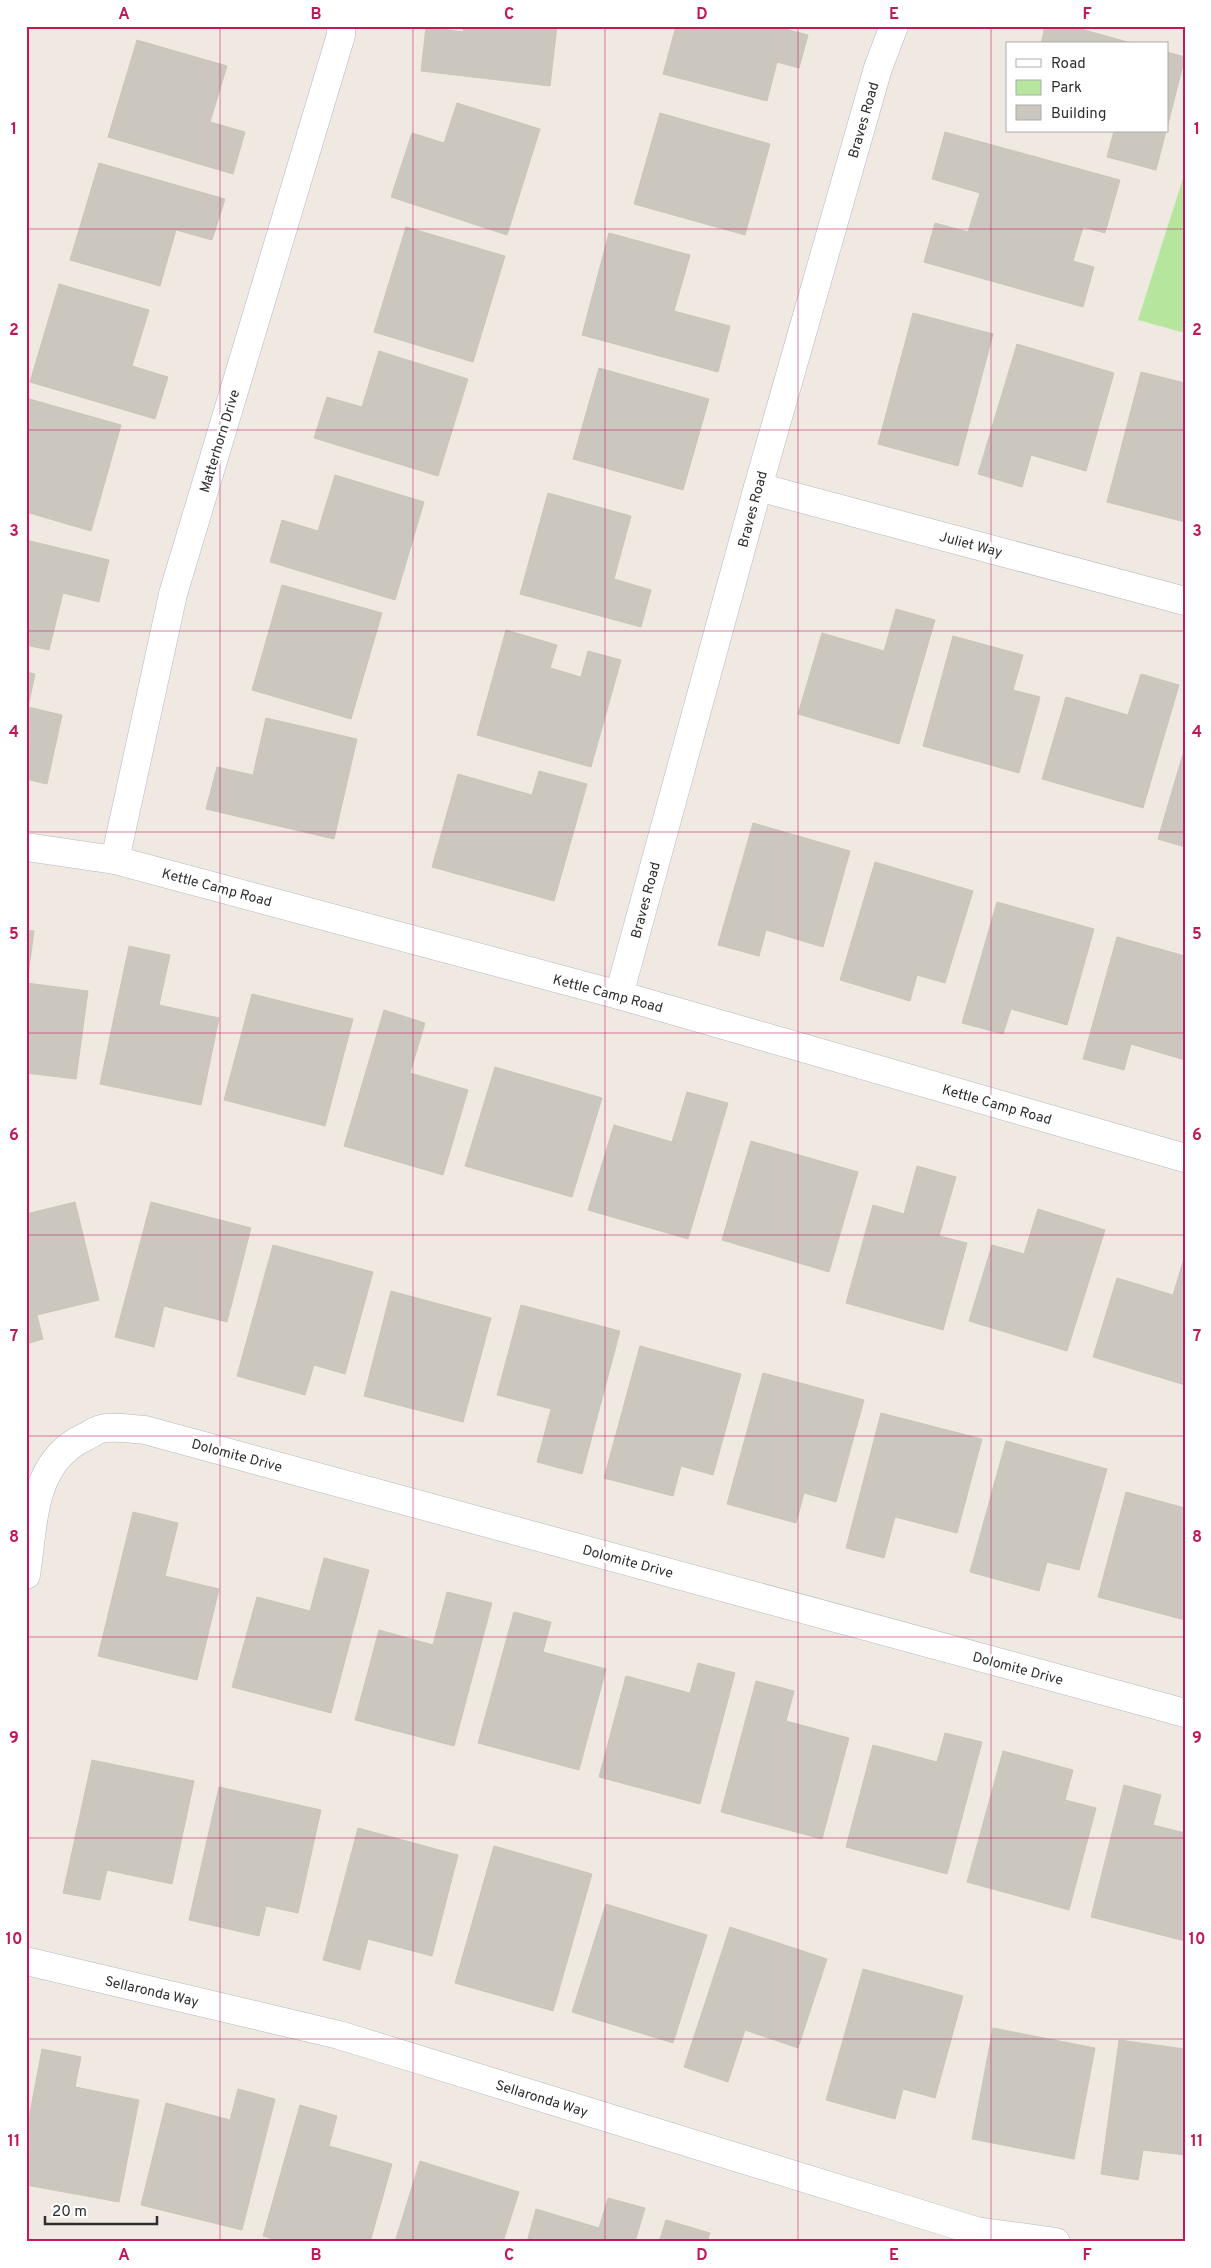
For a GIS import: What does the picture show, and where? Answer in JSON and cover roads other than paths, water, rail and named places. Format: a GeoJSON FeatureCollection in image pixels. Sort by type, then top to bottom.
{"type":"FeatureCollection","features":[{"type":"Feature","properties":{"kind":"street","name":"Matterhorn Drive"},"geometry":{"type":"LineString","coordinates":[[115,860],[174,594],[341,34],[341,26]]}},
{"type":"Feature","properties":{"kind":"street","name":"Braves Road"},"geometry":{"type":"LineString","coordinates":[[620,995],[758,486],[878,68],[894,26]]}},
{"type":"Feature","properties":{"kind":"street","name":"Juliet Way"},"geometry":{"type":"LineString","coordinates":[[758,486],[1185,601]]}},
{"type":"Feature","properties":{"kind":"street","name":"Kettle Camp Road"},"geometry":{"type":"LineString","coordinates":[[26,846],[115,860],[620,995],[1185,1158]]}},
{"type":"Feature","properties":{"kind":"street","name":"Dolomite Drive"},"geometry":{"type":"LineString","coordinates":[[26,1575],[42,1480],[56,1458],[71,1443],[104,1428],[145,1430],[1185,1713]]}},
{"type":"Feature","properties":{"kind":"street","name":"Sellaronda Way"},"geometry":{"type":"LineString","coordinates":[[26,1962],[338,2035],[976,2231],[1056,2242]]}}]}
